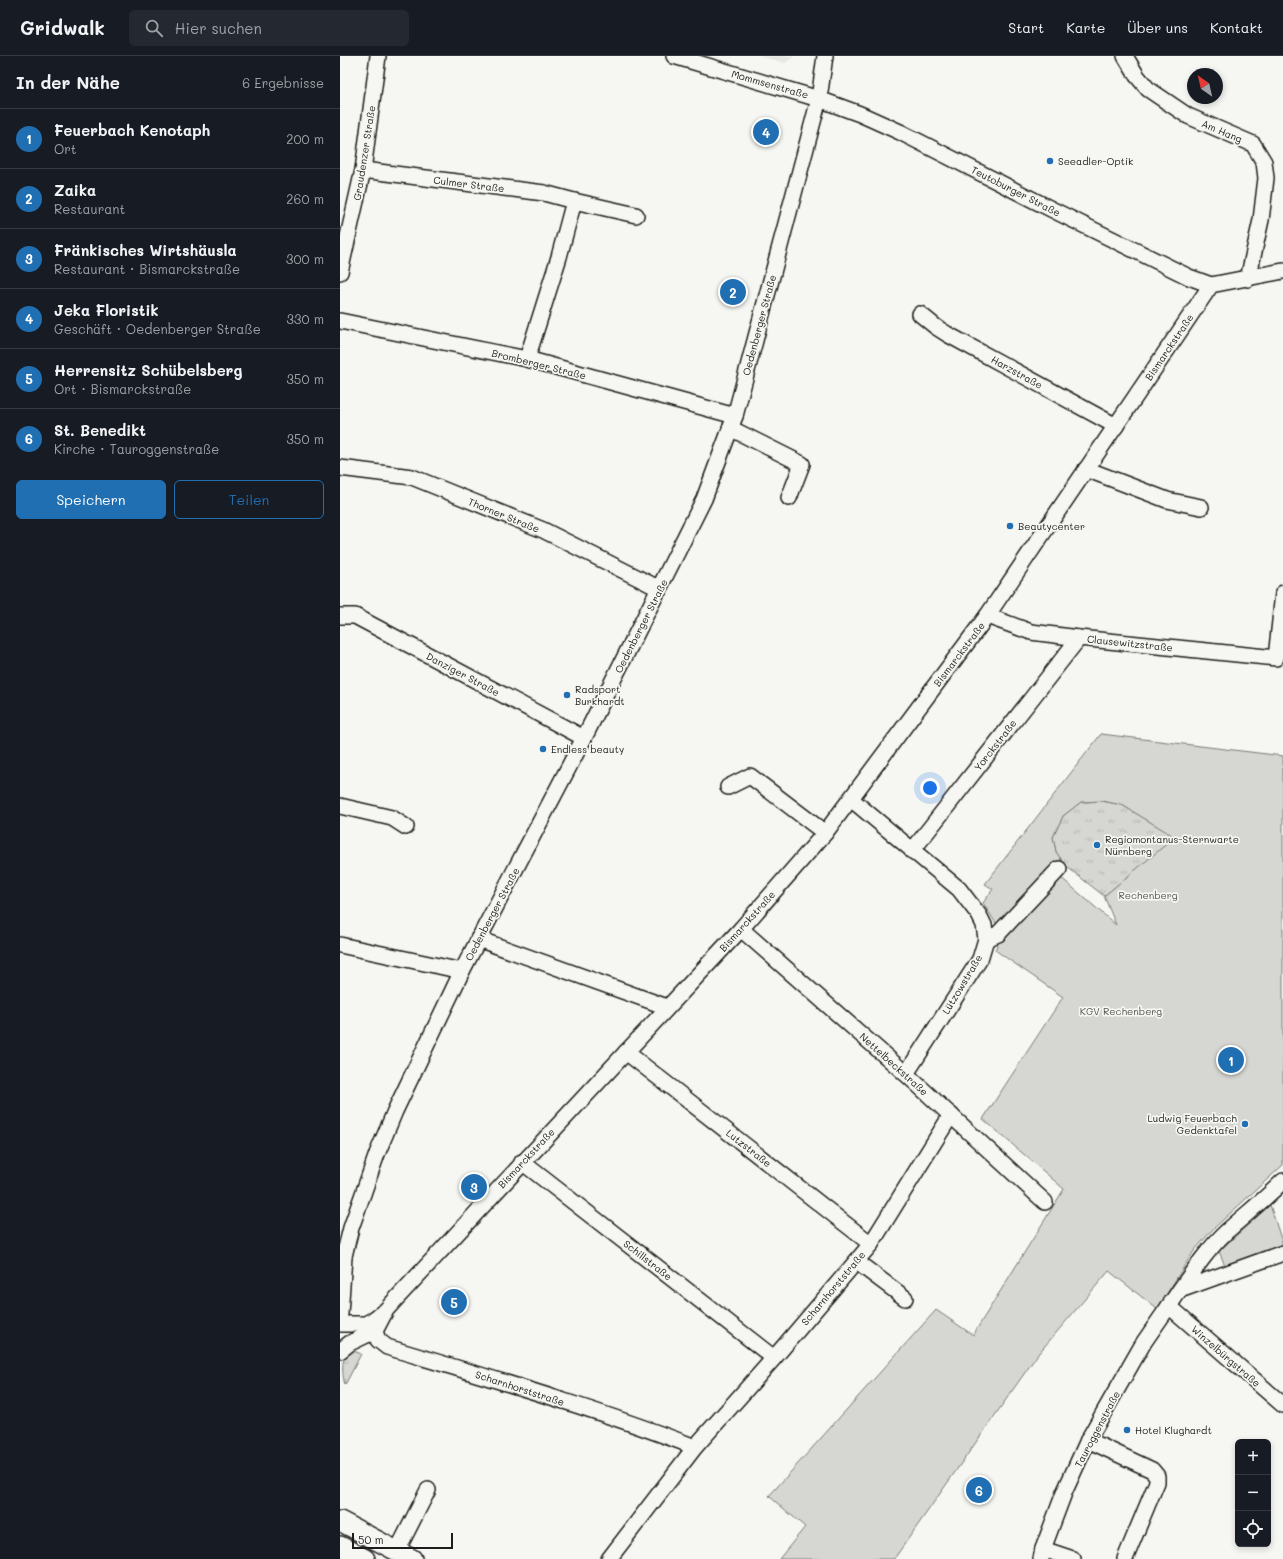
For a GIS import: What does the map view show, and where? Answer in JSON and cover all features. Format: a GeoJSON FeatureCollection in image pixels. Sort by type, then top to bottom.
{"type":"FeatureCollection","features":[{"type":"Feature","properties":{"kind":"main road"},"geometry":{"type":"LineString","coordinates":[[340,1521],[404,1555]]}},
{"type":"Feature","properties":{"kind":"main road"},"geometry":{"type":"LineString","coordinates":[[340,1546],[365,1559]]}},
{"type":"Feature","properties":{"kind":"street","name":"Graudenzer Straße"},"geometry":{"type":"LineString","coordinates":[[340,272],[345,231],[363,170],[378,56]]}},
{"type":"Feature","properties":{"kind":"street","name":"Mommsenstraße"},"geometry":{"type":"LineString","coordinates":[[674,56],[819,98]]}},
{"type":"Feature","properties":{"kind":"street","name":"Oedenberger Straße"},"geometry":{"type":"LineString","coordinates":[[340,1314],[342,1261],[351,1228],[377,1154],[395,1112],[478,939],[584,738],[704,499],[733,422],[819,98],[825,56]]}},
{"type":"Feature","properties":{"kind":"street","name":"Am Hang"},"geometry":{"type":"LineString","coordinates":[[1124,56],[1137,76],[1148,89],[1188,116],[1253,144],[1264,162],[1266,178],[1261,220],[1248,279]]}},
{"type":"Feature","properties":{"kind":"street","name":"Teutoburger Straße"},"geometry":{"type":"LineString","coordinates":[[819,98],[900,132],[1053,210],[1190,277],[1211,285]]}},
{"type":"Feature","properties":{"kind":"street","name":"Culmer Straße"},"geometry":{"type":"LineString","coordinates":[[363,170],[544,193],[636,215]]}},
{"type":"Feature","properties":{"kind":"street"},"geometry":{"type":"LineString","coordinates":[[527,359],[559,257],[574,201]]}},
{"type":"Feature","properties":{"kind":"street"},"geometry":{"type":"LineString","coordinates":[[1211,285],[1283,271]]}},
{"type":"Feature","properties":{"kind":"street","name":"Bismarckstraße"},"geometry":{"type":"LineString","coordinates":[[340,1324],[367,1324],[386,1310],[522,1162],[741,929],[825,833],[987,616],[1211,285]]}},
{"type":"Feature","properties":{"kind":"street","name":"Harzstraße"},"geometry":{"type":"LineString","coordinates":[[920,314],[936,327],[953,337],[1116,426]]}},
{"type":"Feature","properties":{"kind":"street","name":"Bromberger Straße"},"geometry":{"type":"LineString","coordinates":[[340,321],[527,359],[733,422],[802,464],[789,498]]}},
{"type":"Feature","properties":{"kind":"street","name":"Thorner Straße"},"geometry":{"type":"LineString","coordinates":[[340,468],[412,477],[543,530],[660,588]]}},
{"type":"Feature","properties":{"kind":"street"},"geometry":{"type":"LineString","coordinates":[[1086,470],[1167,500],[1201,507]]}},
{"type":"Feature","properties":{"kind":"street","name":"Clausewitzstraße"},"geometry":{"type":"LineString","coordinates":[[987,616],[1031,632],[1276,658],[1283,592]]}},
{"type":"Feature","properties":{"kind":"street","name":"Danziger Straße"},"geometry":{"type":"LineString","coordinates":[[340,616],[355,616],[584,738]]}},
{"type":"Feature","properties":{"kind":"street","name":"Yorckstraße"},"geometry":{"type":"LineString","coordinates":[[912,851],[1078,638]]}},
{"type":"Feature","properties":{"kind":"street"},"geometry":{"type":"LineString","coordinates":[[728,787],[750,776],[825,833]]}},
{"type":"Feature","properties":{"kind":"street","name":"Lützowstraße"},"geometry":{"type":"LineString","coordinates":[[851,799],[959,890],[979,914],[984,925],[986,939],[980,959],[906,1074]]}},
{"type":"Feature","properties":{"kind":"street"},"geometry":{"type":"LineString","coordinates":[[340,806],[392,818],[406,827]]}},
{"type":"Feature","properties":{"kind":"street"},"geometry":{"type":"LineString","coordinates":[[986,939],[998,934],[1059,869]]}},
{"type":"Feature","properties":{"kind":"street","name":"Nettelbeckstraße"},"geometry":{"type":"LineString","coordinates":[[741,929],[906,1074],[1045,1202]]}},
{"type":"Feature","properties":{"kind":"street"},"geometry":{"type":"LineString","coordinates":[[478,939],[667,1007]]}},
{"type":"Feature","properties":{"kind":"street"},"geometry":{"type":"LineString","coordinates":[[340,945],[462,971]]}},
{"type":"Feature","properties":{"kind":"street","name":"Lutzstraße"},"geometry":{"type":"LineString","coordinates":[[626,1052],[871,1244]]}},
{"type":"Feature","properties":{"kind":"street","name":"Scharnhorststraße"},"geometry":{"type":"LineString","coordinates":[[609,1559],[695,1447],[774,1358],[871,1244],[951,1115]]}},
{"type":"Feature","properties":{"kind":"street","name":"Schillstraße"},"geometry":{"type":"LineString","coordinates":[[522,1162],[774,1358]]}},
{"type":"Feature","properties":{"kind":"street","name":"Tauroggenstraße"},"geometry":{"type":"LineString","coordinates":[[1042,1554],[1064,1494],[1088,1440],[1144,1342],[1203,1258],[1225,1233],[1265,1199],[1283,1181]]}},
{"type":"Feature","properties":{"kind":"street"},"geometry":{"type":"LineString","coordinates":[[1180,1290],[1283,1253]]}},
{"type":"Feature","properties":{"kind":"street"},"geometry":{"type":"LineString","coordinates":[[857,1262],[904,1298]]}},
{"type":"Feature","properties":{"kind":"street","name":"Winzelbürgstraße"},"geometry":{"type":"LineString","coordinates":[[1169,1306],[1283,1405]]}},
{"type":"Feature","properties":{"kind":"street","name":"Bismarckstraße"},"geometry":{"type":"LineString","coordinates":[[375,1331],[386,1310]]}},
{"type":"Feature","properties":{"kind":"street"},"geometry":{"type":"LineString","coordinates":[[340,1351],[350,1343],[375,1331]]}},
{"type":"Feature","properties":{"kind":"street","name":"Scharnhorststraße"},"geometry":{"type":"LineString","coordinates":[[375,1331],[378,1340],[387,1347],[488,1377],[646,1428],[695,1447]]}},
{"type":"Feature","properties":{"kind":"street"},"geometry":{"type":"LineString","coordinates":[[1088,1440],[1152,1470],[1156,1476],[1157,1482],[1125,1559]]}},
{"type":"Feature","properties":{"kind":"street"},"geometry":{"type":"LineString","coordinates":[[404,1555],[428,1490]]}},
{"type":"Feature","properties":{"kind":"street"},"geometry":{"type":"LineString","coordinates":[[1042,1554],[1073,1559]]}},
{"type":"Feature","properties":{"kind":"shaded area"},"geometry":{"type":"Polygon","coordinates":[[[758,56],[794,56],[785,63],[758,56]]]}},
{"type":"Feature","properties":{"kind":"green space"},"geometry":{"type":"Polygon","coordinates":[[[1101,734],[1283,756],[1283,1165],[1213,1229],[1194,1251],[1157,1309],[1109,1271],[1038,1354],[894,1559],[779,1559],[805,1527],[769,1496],[936,1310],[973,1335],[1064,1189],[983,1119],[1063,997],[995,950],[1002,935],[1058,875],[1116,925],[1104,896],[1175,837],[1122,805],[1102,801],[1081,802],[1063,816],[1053,837],[1056,852],[1061,859],[999,928],[983,903],[993,889],[985,884],[1101,734]]]}},
{"type":"Feature","properties":{"kind":"green space"},"geometry":{"type":"Polygon","coordinates":[[[1102,801],[1122,805],[1176,837],[1104,896],[1066,866],[1056,852],[1053,837],[1063,816],[1081,802],[1102,801]]]}},
{"type":"Feature","properties":{"kind":"green space"},"geometry":{"type":"Polygon","coordinates":[[[1270,1205],[1283,1245],[1225,1266],[1219,1251],[1270,1205]]]}},
{"type":"Feature","properties":{"kind":"green space"},"geometry":{"type":"Polygon","coordinates":[[[352,1350],[361,1354],[345,1385],[343,1363],[347,1354],[352,1350]]]}},
{"type":"Feature","properties":{"kind":"place","name":"Jeka Floristik"},"geometry":{"type":"Point","coordinates":[766,132]}},
{"type":"Feature","properties":{"kind":"place","name":"Seeadler-Optik"},"geometry":{"type":"Point","coordinates":[1050,161]}},
{"type":"Feature","properties":{"kind":"place","name":"Zaika"},"geometry":{"type":"Point","coordinates":[733,292]}},
{"type":"Feature","properties":{"kind":"place","name":"Beautycenter"},"geometry":{"type":"Point","coordinates":[1010,526]}},
{"type":"Feature","properties":{"kind":"place","name":"Radsport Burkhardt"},"geometry":{"type":"Point","coordinates":[567,695]}},
{"type":"Feature","properties":{"kind":"place","name":"Endless beauty"},"geometry":{"type":"Point","coordinates":[543,749]}},
{"type":"Feature","properties":{"kind":"place","name":"Regiomontanus-Sternwarte Nürnberg"},"geometry":{"type":"Point","coordinates":[1097,845]}},
{"type":"Feature","properties":{"kind":"place","name":"Feuerbach Kenotaph"},"geometry":{"type":"Point","coordinates":[1231,1060]}},
{"type":"Feature","properties":{"kind":"place","name":"Ludwig Feuerbach Gedenktafel"},"geometry":{"type":"Point","coordinates":[1245,1124]}},
{"type":"Feature","properties":{"kind":"place","name":"Fränkisches Wirtshäusla"},"geometry":{"type":"Point","coordinates":[474,1187]}},
{"type":"Feature","properties":{"kind":"place","name":"Herrensitz Schübelsberg"},"geometry":{"type":"Point","coordinates":[454,1302]}},
{"type":"Feature","properties":{"kind":"place","name":"Hotel Klughardt"},"geometry":{"type":"Point","coordinates":[1127,1430]}},
{"type":"Feature","properties":{"kind":"place","name":"St. Benedikt"},"geometry":{"type":"Point","coordinates":[979,1490]}},
{"type":"Feature","properties":{"kind":"park label","name":"Rechenberg"},"geometry":{"type":"Point","coordinates":[1148,895]}},
{"type":"Feature","properties":{"kind":"park label","name":"KGV Rechenberg"},"geometry":{"type":"Point","coordinates":[1121,1011]}}]}
